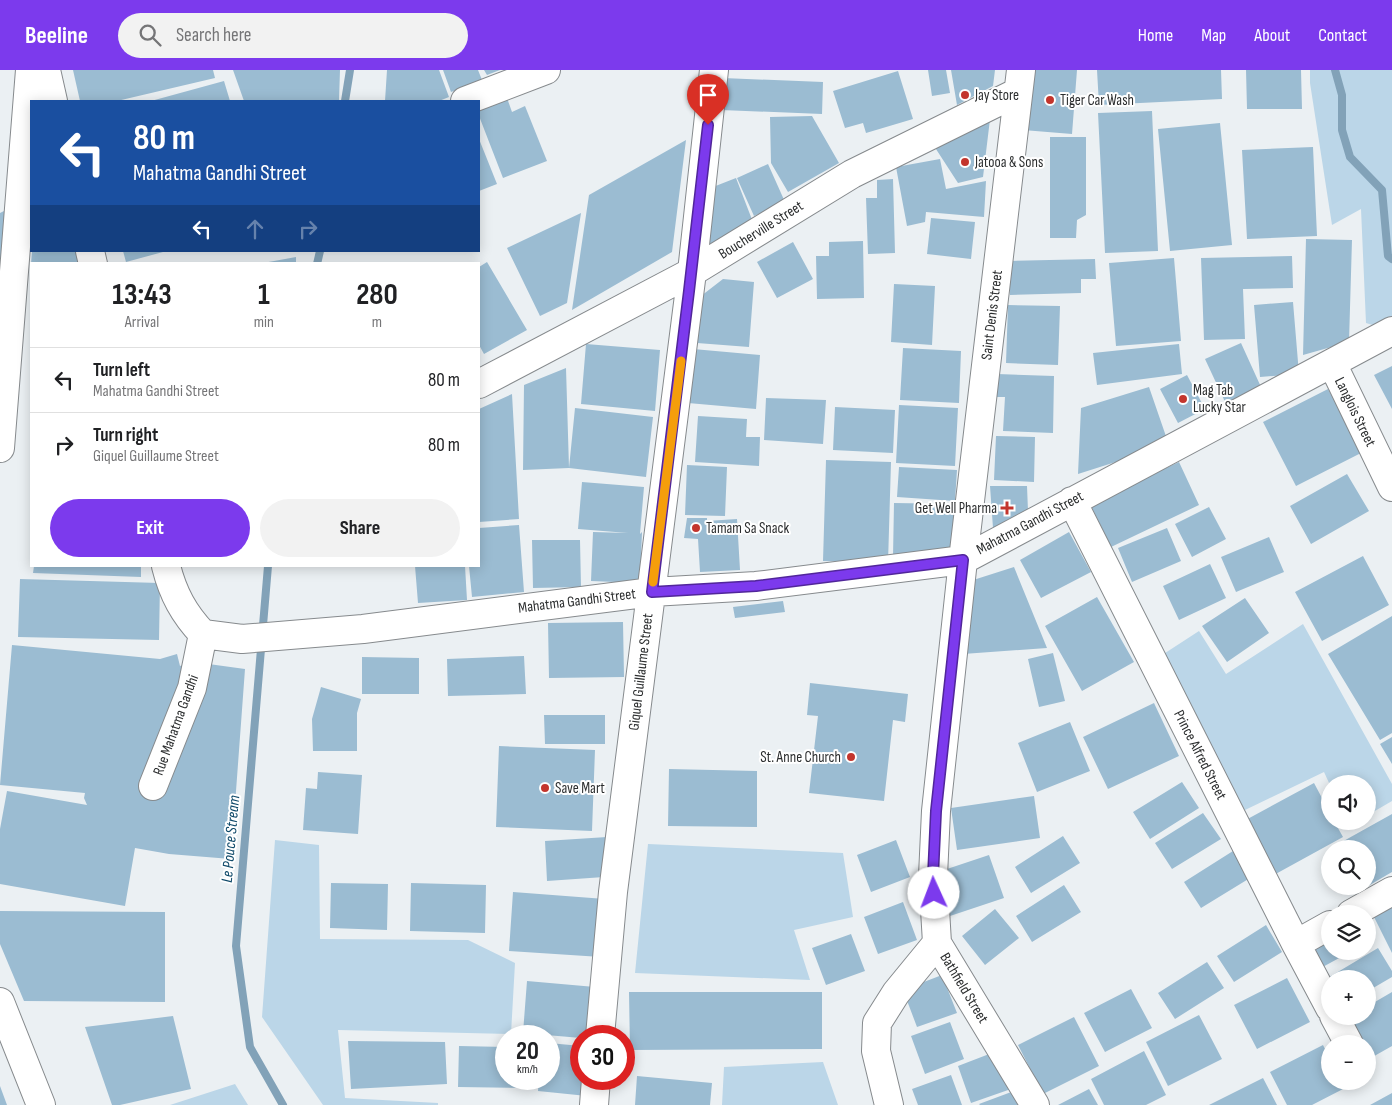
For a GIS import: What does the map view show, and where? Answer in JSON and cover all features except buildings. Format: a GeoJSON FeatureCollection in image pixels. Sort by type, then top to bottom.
{"type":"FeatureCollection","features":[{"type":"Feature","properties":{"kind":"street"},"geometry":{"type":"LineString","coordinates":[[0,448],[30,70]]}},
{"type":"Feature","properties":{"kind":"street"},"geometry":{"type":"LineString","coordinates":[[46,70],[53,100]]}},
{"type":"Feature","properties":{"kind":"street"},"geometry":{"type":"LineString","coordinates":[[468,100],[546,70]]}},
{"type":"Feature","properties":{"kind":"street","name":"Giquel Guillaume Street"},"geometry":{"type":"LineString","coordinates":[[601,1025],[613,892],[692,272],[714,70]]}},
{"type":"Feature","properties":{"kind":"street","name":"Boucherville Street"},"geometry":{"type":"LineString","coordinates":[[480,383],[692,272],[852,174],[1020,81]]}},
{"type":"Feature","properties":{"kind":"street","name":"Saint Denis Street"},"geometry":{"type":"LineString","coordinates":[[963,560],[1020,81]]}},
{"type":"Feature","properties":{"kind":"street","name":"Mahatma Gandhi Street"},"geometry":{"type":"LineString","coordinates":[[203,634],[242,639],[363,629],[652,592],[756,586],[963,560],[1388,334]]}},
{"type":"Feature","properties":{"kind":"street","name":"Langlois Street"},"geometry":{"type":"LineString","coordinates":[[1332,363],[1392,487]]}},
{"type":"Feature","properties":{"kind":"street","name":"Prince Alfred Street"},"geometry":{"type":"LineString","coordinates":[[1072,501],[1321,991]]}},
{"type":"Feature","properties":{"kind":"street","name":"Bathfield Street"},"geometry":{"type":"LineString","coordinates":[[963,560],[936,811],[933,876],[937,943],[1035,1105]]}},
{"type":"Feature","properties":{"kind":"street"},"geometry":{"type":"LineString","coordinates":[[166,567],[171,586],[188,618],[203,634]]}},
{"type":"Feature","properties":{"kind":"street","name":"Rue Mahatma Gandhi"},"geometry":{"type":"LineString","coordinates":[[154,786],[192,688],[203,634]]}},
{"type":"Feature","properties":{"kind":"street"},"geometry":{"type":"LineString","coordinates":[[1367,905],[1392,891]]}},
{"type":"Feature","properties":{"kind":"street"},"geometry":{"type":"LineString","coordinates":[[1296,944],[1321,931]]}},
{"type":"Feature","properties":{"kind":"street"},"geometry":{"type":"LineString","coordinates":[[889,1105],[876,1051],[877,1023],[896,993],[937,943]]}},
{"type":"Feature","properties":{"kind":"street"},"geometry":{"type":"LineString","coordinates":[[0,1002],[41,1105]]}},
{"type":"Feature","properties":{"kind":"street"},"geometry":{"type":"LineString","coordinates":[[594,1105],[595,1090]]}},
{"type":"Feature","properties":{"kind":"shaded area"},"geometry":{"type":"Polygon","coordinates":[[[1310,70],[1392,70],[1392,331],[1366,323],[1361,209],[1332,225],[1310,83],[1310,70]]]}},
{"type":"Feature","properties":{"kind":"shaded area"},"geometry":{"type":"Polygon","coordinates":[[[1303,624],[1392,784],[1392,801],[1376,810],[1376,775],[1325,775],[1324,772],[1245,810],[1159,657],[1199,631],[1226,674],[1303,624]]]}},
{"type":"Feature","properties":{"kind":"shaded area"},"geometry":{"type":"Polygon","coordinates":[[[275,840],[319,845],[320,939],[468,940],[515,963],[512,1025],[495,1025],[495,1034],[338,1030],[345,1098],[438,1103],[438,1105],[323,1105],[262,1017],[275,840]]]}},
{"type":"Feature","properties":{"kind":"shaded area"},"geometry":{"type":"Polygon","coordinates":[[[648,844],[843,853],[853,917],[794,930],[810,980],[635,973],[648,844]]]}},
{"type":"Feature","properties":{"kind":"shaded area"},"geometry":{"type":"Polygon","coordinates":[[[823,1062],[838,1105],[722,1105],[724,1067],[823,1062]]]}},
{"type":"Feature","properties":{"kind":"shaded area"},"geometry":{"type":"Polygon","coordinates":[[[235,1084],[248,1105],[170,1105],[235,1084]]]}},
{"type":"Feature","properties":{"kind":"waterway","name":"Le Pouce Stream"},"geometry":{"type":"LineString","coordinates":[[345,100],[350,70]]}},
{"type":"Feature","properties":{"kind":"waterway"},"geometry":{"type":"LineString","coordinates":[[1335,70],[1342,95],[1342,130],[1350,157],[1382,190],[1388,256],[1392,259]]}},
{"type":"Feature","properties":{"kind":"waterway","name":"Le Pouce Stream"},"geometry":{"type":"LineString","coordinates":[[317,262],[320,252]]}},
{"type":"Feature","properties":{"kind":"waterway","name":"Le Pouce Stream"},"geometry":{"type":"LineString","coordinates":[[268,567],[236,946],[250,1047],[283,1105]]}},
{"type":"Feature","properties":{"kind":"slow traffic"},"geometry":{"type":"LineString","coordinates":[[653,582],[681,361]]}},
{"type":"Feature","properties":{"kind":"place","name":"Jay Store"},"geometry":{"type":"Point","coordinates":[965,95]}},
{"type":"Feature","properties":{"kind":"place","name":"Tiger Car Wash"},"geometry":{"type":"Point","coordinates":[1050,100]}},
{"type":"Feature","properties":{"kind":"place","name":"Jatooa & Sons"},"geometry":{"type":"Point","coordinates":[965,162]}},
{"type":"Feature","properties":{"kind":"place","name":"Mag Tab Lucky Star"},"geometry":{"type":"Point","coordinates":[1183,399]}},
{"type":"Feature","properties":{"kind":"place","name":"Get Well Pharma"},"geometry":{"type":"Point","coordinates":[1007,508]}},
{"type":"Feature","properties":{"kind":"place","name":"Tamam Sa Snack"},"geometry":{"type":"Point","coordinates":[696,528]}},
{"type":"Feature","properties":{"kind":"place","name":"St. Anne Church"},"geometry":{"type":"Point","coordinates":[851,757]}},
{"type":"Feature","properties":{"kind":"place","name":"Save Mart"},"geometry":{"type":"Point","coordinates":[545,788]}},
{"type":"Feature","properties":{"kind":"route"},"geometry":{"type":"LineString","coordinates":[[708,125],[652,592],[756,586],[963,560],[936,811],[934,893]]}}]}
